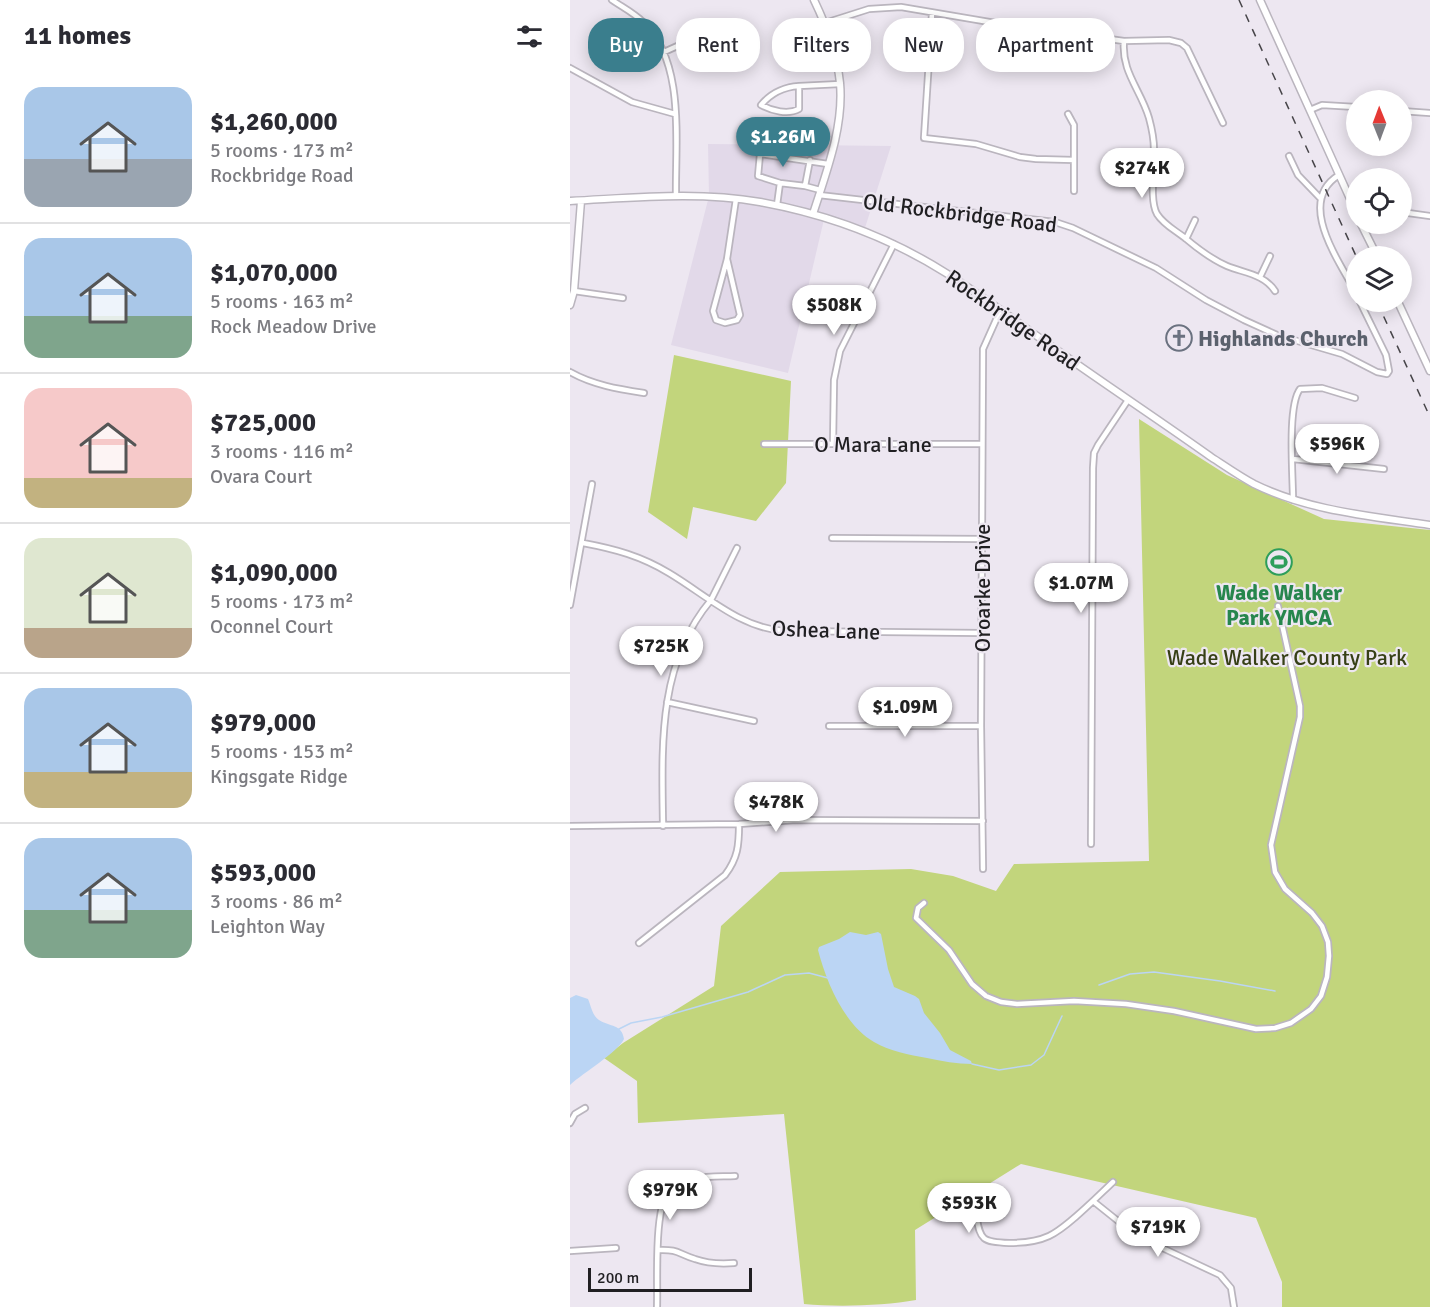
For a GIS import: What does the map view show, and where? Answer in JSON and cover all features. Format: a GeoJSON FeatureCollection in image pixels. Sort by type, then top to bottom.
{"type":"FeatureCollection","features":[{"type":"Feature","properties":{"kind":"main road"},"geometry":{"type":"LineString","coordinates":[[814,0],[823,18]]}},
{"type":"Feature","properties":{"kind":"main road"},"geometry":{"type":"LineString","coordinates":[[1260,0],[1346,190]]}},
{"type":"Feature","properties":{"kind":"main road"},"geometry":{"type":"LineString","coordinates":[[813,214],[836,134],[840,84],[838,72]]}},
{"type":"Feature","properties":{"kind":"main road","name":"Rockbridge Road"},"geometry":{"type":"LineString","coordinates":[[570,201],[676,196],[736,199],[813,214],[862,230],[894,244],[946,273],[1128,400],[1254,484],[1293,500],[1343,512],[1430,525]]}},
{"type":"Feature","properties":{"kind":"main road"},"geometry":{"type":"LineString","coordinates":[[570,305],[574,291],[581,201]]}},
{"type":"Feature","properties":{"kind":"main road"},"geometry":{"type":"LineString","coordinates":[[1403,312],[1430,371]]}},
{"type":"Feature","properties":{"kind":"street"},"geometry":{"type":"LineString","coordinates":[[612,0],[638,18]]}},
{"type":"Feature","properties":{"kind":"street"},"geometry":{"type":"LineString","coordinates":[[839,18],[885,7],[902,7],[976,20]]}},
{"type":"Feature","properties":{"kind":"street"},"geometry":{"type":"LineString","coordinates":[[932,13],[927,121],[924,138],[976,144],[1036,159],[1074,160]]}},
{"type":"Feature","properties":{"kind":"street"},"geometry":{"type":"LineString","coordinates":[[1115,39],[1169,39],[1181,43],[1187,48],[1223,123]]}},
{"type":"Feature","properties":{"kind":"street"},"geometry":{"type":"LineString","coordinates":[[1124,40],[1124,64],[1146,110],[1153,133],[1154,207],[1157,215],[1166,225],[1212,259],[1260,277],[1270,283],[1275,291]]}},
{"type":"Feature","properties":{"kind":"street"},"geometry":{"type":"LineString","coordinates":[[676,47],[664,52],[672,80],[675,114],[676,196]]}},
{"type":"Feature","properties":{"kind":"street"},"geometry":{"type":"LineString","coordinates":[[570,68],[632,102],[675,114]]}},
{"type":"Feature","properties":{"kind":"street"},"geometry":{"type":"LineString","coordinates":[[799,86],[799,109],[795,112],[768,109],[761,105],[771,94],[789,87],[799,86],[840,84]]}},
{"type":"Feature","properties":{"kind":"street"},"geometry":{"type":"LineString","coordinates":[[1310,110],[1322,105],[1346,106]]}},
{"type":"Feature","properties":{"kind":"street"},"geometry":{"type":"LineString","coordinates":[[1412,112],[1430,113]]}},
{"type":"Feature","properties":{"kind":"street"},"geometry":{"type":"LineString","coordinates":[[1068,114],[1074,125],[1074,191]]}},
{"type":"Feature","properties":{"kind":"street"},"geometry":{"type":"LineString","coordinates":[[777,206],[780,183],[758,176],[760,154],[828,164]]}},
{"type":"Feature","properties":{"kind":"street"},"geometry":{"type":"LineString","coordinates":[[1289,156],[1298,176],[1321,200]]}},
{"type":"Feature","properties":{"kind":"street"},"geometry":{"type":"LineString","coordinates":[[806,186],[810,160]]}},
{"type":"Feature","properties":{"kind":"street"},"geometry":{"type":"LineString","coordinates":[[1339,175],[1325,190],[1321,200],[1322,225],[1346,275]]}},
{"type":"Feature","properties":{"kind":"street","name":"Old Rockbridge Road"},"geometry":{"type":"LineString","coordinates":[[780,183],[806,186],[820,192],[1055,222],[1073,228],[1156,268],[1244,321],[1277,335],[1342,354],[1383,374],[1389,371],[1386,355],[1365,312]]}},
{"type":"Feature","properties":{"kind":"street"},"geometry":{"type":"LineString","coordinates":[[727,259],[740,315],[737,320],[725,323],[716,320],[713,310],[727,259],[736,199]]}},
{"type":"Feature","properties":{"kind":"street"},"geometry":{"type":"LineString","coordinates":[[1412,214],[1430,216]]}},
{"type":"Feature","properties":{"kind":"street"},"geometry":{"type":"LineString","coordinates":[[1186,239],[1195,220]]}},
{"type":"Feature","properties":{"kind":"street"},"geometry":{"type":"LineString","coordinates":[[833,444],[834,380],[840,351],[894,244]]}},
{"type":"Feature","properties":{"kind":"street"},"geometry":{"type":"LineString","coordinates":[[1260,277],[1270,256]]}},
{"type":"Feature","properties":{"kind":"street"},"geometry":{"type":"LineString","coordinates":[[574,291],[624,298]]}},
{"type":"Feature","properties":{"kind":"street","name":"Oroarke Drive"},"geometry":{"type":"LineString","coordinates":[[983,869],[981,726],[983,349],[1000,310]]}},
{"type":"Feature","properties":{"kind":"street"},"geometry":{"type":"LineString","coordinates":[[570,372],[585,381],[644,393]]}},
{"type":"Feature","properties":{"kind":"street"},"geometry":{"type":"LineString","coordinates":[[1293,500],[1294,403],[1300,389],[1322,388],[1355,398]]}},
{"type":"Feature","properties":{"kind":"street"},"geometry":{"type":"LineString","coordinates":[[1091,844],[1094,453],[1128,400]]}},
{"type":"Feature","properties":{"kind":"street","name":"O Mara Lane"},"geometry":{"type":"LineString","coordinates":[[764,444],[982,444]]}},
{"type":"Feature","properties":{"kind":"street"},"geometry":{"type":"LineString","coordinates":[[1293,459],[1384,470]]}},
{"type":"Feature","properties":{"kind":"street"},"geometry":{"type":"LineString","coordinates":[[570,605],[592,484]]}},
{"type":"Feature","properties":{"kind":"street"},"geometry":{"type":"LineString","coordinates":[[832,538],[983,539]]}},
{"type":"Feature","properties":{"kind":"street","name":"Oshea Lane"},"geometry":{"type":"LineString","coordinates":[[583,543],[622,550],[640,558],[669,573],[752,624],[776,630],[982,633]]}},
{"type":"Feature","properties":{"kind":"street"},"geometry":{"type":"LineString","coordinates":[[663,825],[662,751],[667,702],[675,668],[682,648],[711,600],[737,548]]}},
{"type":"Feature","properties":{"kind":"street"},"geometry":{"type":"LineString","coordinates":[[924,903],[918,908],[916,918],[949,950],[972,984],[986,996],[1001,1002],[1017,1004],[1074,1001],[1126,1004],[1174,1011],[1256,1029],[1283,1026],[1305,1014],[1316,1003],[1324,989],[1329,964],[1329,949],[1325,934],[1317,920],[1285,890],[1275,872],[1271,845],[1300,717],[1298,695],[1278,606]]}},
{"type":"Feature","properties":{"kind":"street"},"geometry":{"type":"LineString","coordinates":[[667,702],[754,721]]}},
{"type":"Feature","properties":{"kind":"street"},"geometry":{"type":"LineString","coordinates":[[829,726],[981,726]]}},
{"type":"Feature","properties":{"kind":"street"},"geometry":{"type":"LineString","coordinates":[[570,826],[739,824],[796,820],[983,821]]}},
{"type":"Feature","properties":{"kind":"street"},"geometry":{"type":"LineString","coordinates":[[639,942],[725,875],[732,866],[738,851],[739,824]]}},
{"type":"Feature","properties":{"kind":"street"},"geometry":{"type":"LineString","coordinates":[[570,1123],[575,1114],[585,1108]]}},
{"type":"Feature","properties":{"kind":"street"},"geometry":{"type":"LineString","coordinates":[[657,1307],[659,1219],[663,1199],[671,1187],[685,1180],[735,1176]]}},
{"type":"Feature","properties":{"kind":"street"},"geometry":{"type":"LineString","coordinates":[[975,1210],[980,1235],[989,1242],[1022,1243],[1054,1234],[1113,1182]]}},
{"type":"Feature","properties":{"kind":"street"},"geometry":{"type":"LineString","coordinates":[[1093,1201],[1128,1229],[1220,1275],[1232,1288],[1234,1307]]}},
{"type":"Feature","properties":{"kind":"street"},"geometry":{"type":"LineString","coordinates":[[570,1251],[616,1248]]}},
{"type":"Feature","properties":{"kind":"street"},"geometry":{"type":"LineString","coordinates":[[658,1250],[673,1249],[693,1259],[714,1264],[734,1263]]}},
{"type":"Feature","properties":{"kind":"shaded area"},"geometry":{"type":"Polygon","coordinates":[[[708,144],[891,146],[864,231],[825,215],[788,373],[671,345],[709,196],[708,144]]]}},
{"type":"Feature","properties":{"kind":"green space"},"geometry":{"type":"Polygon","coordinates":[[[674,355],[791,381],[786,483],[756,521],[693,507],[687,539],[648,512],[674,355]]]}},
{"type":"Feature","properties":{"kind":"green space","name":"Wade Walker County Park"},"geometry":{"type":"Polygon","coordinates":[[[1139,419],[1227,475],[1324,519],[1430,530],[1430,1307],[1282,1307],[1282,1282],[1256,1218],[1021,1164],[915,1230],[916,1300],[889,1304],[804,1304],[784,1114],[638,1123],[637,1081],[604,1058],[623,1043],[714,986],[721,926],[780,872],[911,869],[953,876],[996,891],[1014,864],[1149,861],[1139,419]]]}},
{"type":"Feature","properties":{"kind":"water"},"geometry":{"type":"Polygon","coordinates":[[[850,932],[866,935],[878,932],[881,934],[894,987],[919,999],[924,1013],[950,1050],[971,1061],[972,1064],[913,1056],[893,1050],[874,1042],[854,1025],[845,1014],[831,988],[818,950],[819,947],[850,932]]]}},
{"type":"Feature","properties":{"kind":"water"},"geometry":{"type":"Polygon","coordinates":[[[576,995],[588,999],[597,1018],[618,1028],[624,1039],[608,1056],[570,1085],[570,998],[576,995]]]}},
{"type":"Feature","properties":{"kind":"waterway"},"geometry":{"type":"LineString","coordinates":[[1099,985],[1130,974],[1154,972],[1275,991]]}},
{"type":"Feature","properties":{"kind":"waterway"},"geometry":{"type":"LineString","coordinates":[[619,1029],[631,1023],[662,1017],[748,992],[785,975],[809,973],[828,978]]}},
{"type":"Feature","properties":{"kind":"waterway"},"geometry":{"type":"LineString","coordinates":[[972,1064],[999,1070],[1031,1065],[1044,1055],[1062,1016]]}},
{"type":"Feature","properties":{"kind":"railway"},"geometry":{"type":"LineString","coordinates":[[1239,0],[1351,246]]}},
{"type":"Feature","properties":{"kind":"railway"},"geometry":{"type":"LineString","coordinates":[[1382,312],[1430,417]]}},
{"type":"Feature","properties":{"kind":"place","name":"Highlands Church"},"geometry":{"type":"Point","coordinates":[1179,338]}},
{"type":"Feature","properties":{"kind":"place","name":"Wade Walker Park YMCA"},"geometry":{"type":"Point","coordinates":[1279,562]}}]}
